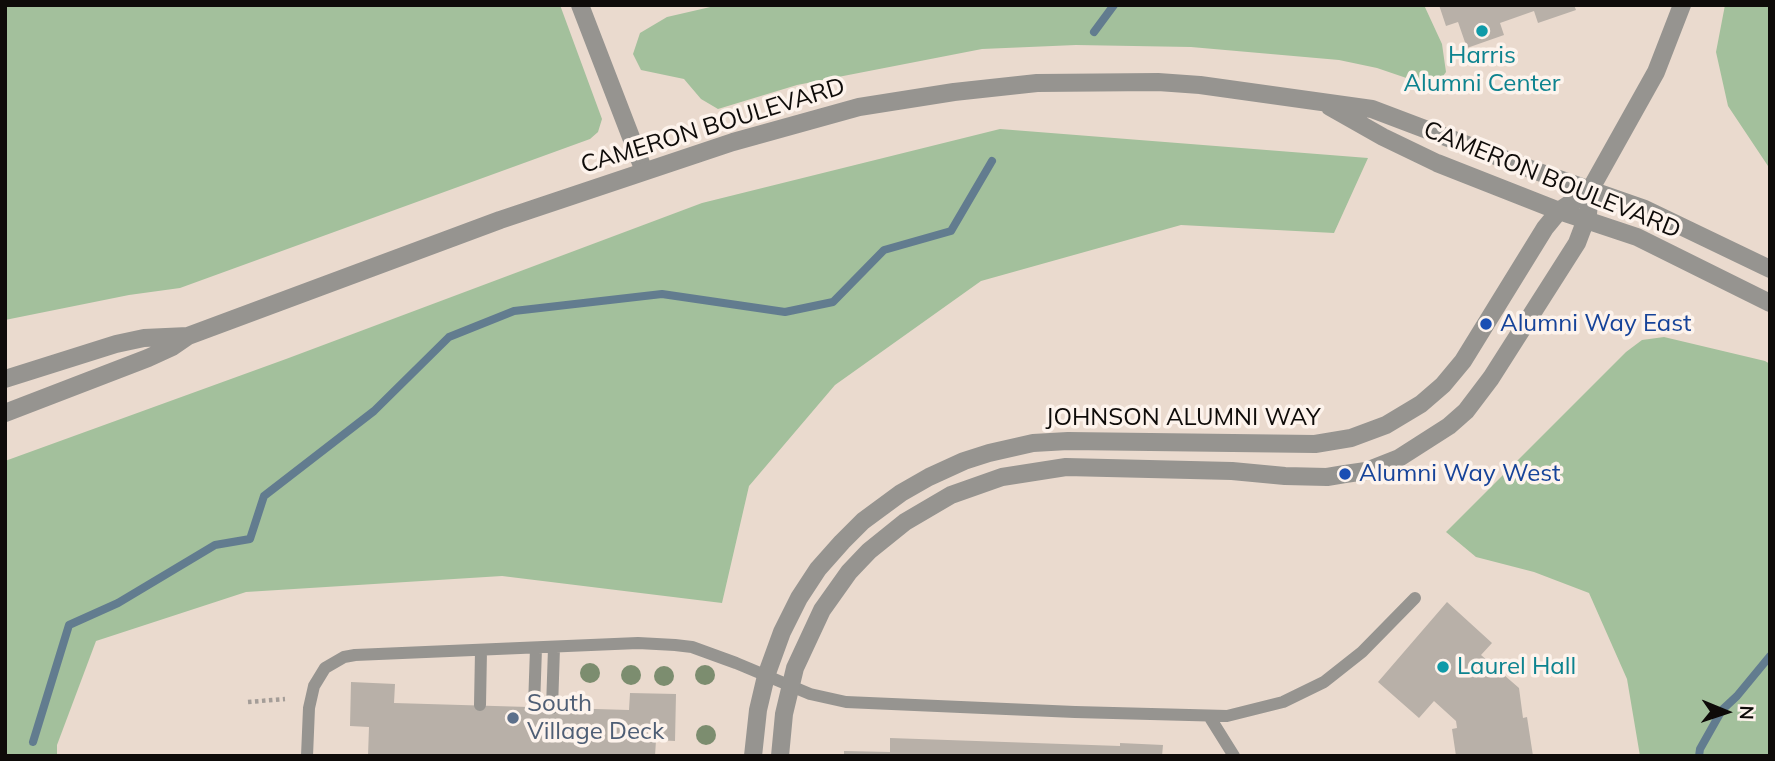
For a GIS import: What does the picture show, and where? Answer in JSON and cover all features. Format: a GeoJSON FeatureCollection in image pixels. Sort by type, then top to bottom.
{"type":"FeatureCollection","features":[{"type":"Feature","properties":{"kind":"street"},"geometry":{"type":"LineString","coordinates":[[580,5],[644,171]]}},
{"type":"Feature","properties":{"kind":"street","name":"JOHNSON ALUMNI WAY"},"geometry":{"type":"LineString","coordinates":[[780,756],[781,732],[790,686],[822,610],[854,567],[891,531],[935,503],[1002,477],[1066,467],[1232,471],[1326,477],[1366,471],[1414,450],[1449,426],[1479,394],[1577,243],[1586,221],[1590,190],[1656,72],[1682,5]]}},
{"type":"Feature","properties":{"kind":"street","name":"CAMERON BOULEVARD"},"geometry":{"type":"LineString","coordinates":[[5,414],[148,358],[188,336],[500,220],[644,171],[832,113],[905,99],[1002,86],[1158,82],[1236,89],[1382,112],[1649,211],[1770,269]]}},
{"type":"Feature","properties":{"kind":"street","name":"CAMERON BOULEVARD"},"geometry":{"type":"LineString","coordinates":[[1316,101],[1437,163],[1559,211],[1636,237],[1770,303]]}},
{"type":"Feature","properties":{"kind":"street","name":"JOHNSON ALUMNI WAY"},"geometry":{"type":"LineString","coordinates":[[753,756],[758,710],[766,676],[782,632],[799,598],[818,569],[842,542],[863,521],[901,493],[964,461],[1001,450],[1050,441],[1325,444],[1363,435],[1398,420],[1432,396],[1463,361],[1545,228],[1559,211],[1590,190]]}},
{"type":"Feature","properties":{"kind":"street","name":"CAMERON BOULEVARD"},"geometry":{"type":"LineString","coordinates":[[5,379],[116,344],[144,338],[188,336]]}},
{"type":"Feature","properties":{"kind":"lane"},"geometry":{"type":"LineString","coordinates":[[307,756],[309,708],[314,686],[325,668],[355,655],[638,643],[683,646],[736,663],[821,697],[862,704],[1227,716],[1262,708],[1314,688],[1362,652],[1415,598]]}},
{"type":"Feature","properties":{"kind":"lane"},"geometry":{"type":"LineString","coordinates":[[552,708],[554,648]]}},
{"type":"Feature","properties":{"kind":"lane"},"geometry":{"type":"LineString","coordinates":[[534,707],[536,649]]}},
{"type":"Feature","properties":{"kind":"lane"},"geometry":{"type":"LineString","coordinates":[[480,705],[481,651]]}},
{"type":"Feature","properties":{"kind":"lane"},"geometry":{"type":"LineString","coordinates":[[1209,716],[1234,756]]}},
{"type":"Feature","properties":{"kind":"path"},"geometry":{"type":"LineString","coordinates":[[248,702],[285,699]]}},
{"type":"Feature","properties":{"kind":"shaded area"},"geometry":{"type":"Polygon","coordinates":[[[5,5],[1770,5],[1770,756],[5,756],[5,5]]]}},
{"type":"Feature","properties":{"kind":"green space"},"geometry":{"type":"Polygon","coordinates":[[[5,5],[560,5],[602,119],[598,132],[590,139],[180,288],[129,295],[5,320],[5,5]]]}},
{"type":"Feature","properties":{"kind":"green space"},"geometry":{"type":"Polygon","coordinates":[[[719,5],[1424,5],[1442,44],[1446,72],[1438,83],[1424,84],[1377,68],[1339,60],[1191,47],[1076,45],[982,49],[797,85],[718,109],[701,99],[684,79],[641,70],[633,54],[640,33],[667,17],[719,5]]]}},
{"type":"Feature","properties":{"kind":"green space"},"geometry":{"type":"Polygon","coordinates":[[[1725,5],[1770,5],[1770,169],[1728,106],[1716,52],[1725,5]]]}},
{"type":"Feature","properties":{"kind":"green space"},"geometry":{"type":"Polygon","coordinates":[[[1000,129],[1368,158],[1334,233],[1181,225],[981,281],[835,385],[749,486],[722,603],[502,576],[246,592],[96,641],[57,745],[57,756],[5,756],[5,461],[702,203],[1000,129]]]}},
{"type":"Feature","properties":{"kind":"green space"},"geometry":{"type":"Polygon","coordinates":[[[1664,337],[1770,364],[1770,756],[1640,756],[1627,679],[1589,593],[1534,572],[1476,557],[1446,532],[1626,352],[1642,340],[1664,337]]]}},
{"type":"Feature","properties":{"kind":"building","name":"Harris Alumni Center"},"geometry":{"type":"Polygon","coordinates":[[[1439,5],[1574,5],[1576,10],[1538,23],[1534,11],[1500,23],[1504,35],[1467,48],[1458,22],[1446,26],[1439,5]]]}},
{"type":"Feature","properties":{"kind":"building","name":"Laurel Hall"},"geometry":{"type":"Polygon","coordinates":[[[1447,602],[1492,643],[1481,655],[1519,688],[1523,718],[1527,717],[1533,756],[1456,756],[1452,729],[1457,728],[1456,721],[1434,701],[1419,718],[1378,682],[1447,602]]]}},
{"type":"Feature","properties":{"kind":"building","name":"South Village Deck"},"geometry":{"type":"Polygon","coordinates":[[[351,682],[395,684],[394,703],[629,710],[630,693],[676,694],[675,741],[656,740],[655,756],[368,756],[369,727],[350,726],[351,682]]]}},
{"type":"Feature","properties":{"kind":"building"},"geometry":{"type":"Polygon","coordinates":[[[890,738],[1120,746],[1120,743],[1163,745],[1162,756],[844,756],[844,751],[890,752],[890,738]]]}},
{"type":"Feature","properties":{"kind":"waterway"},"geometry":{"type":"LineString","coordinates":[[1094,32],[1114,5]]}},
{"type":"Feature","properties":{"kind":"waterway"},"geometry":{"type":"LineString","coordinates":[[33,742],[69,625],[118,603],[215,545],[250,539],[264,496],[374,411],[449,337],[514,311],[662,294],[785,312],[833,302],[884,250],[951,231],[992,161]]}},
{"type":"Feature","properties":{"kind":"waterway"},"geometry":{"type":"LineString","coordinates":[[1699,756],[1700,749],[1722,710],[1770,656]]}},
{"type":"Feature","properties":{"kind":"place","name":"Harris Alumni Center"},"geometry":{"type":"Point","coordinates":[1482,31]}},
{"type":"Feature","properties":{"kind":"place","name":"Alumni Way East"},"geometry":{"type":"Point","coordinates":[1486,324]}},
{"type":"Feature","properties":{"kind":"place","name":"Alumni Way West"},"geometry":{"type":"Point","coordinates":[1345,474]}},
{"type":"Feature","properties":{"kind":"place","name":"Laurel Hall"},"geometry":{"type":"Point","coordinates":[1443,667]}},
{"type":"Feature","properties":{"kind":"place","name":"South Village Deck"},"geometry":{"type":"Point","coordinates":[513,718]}}]}
